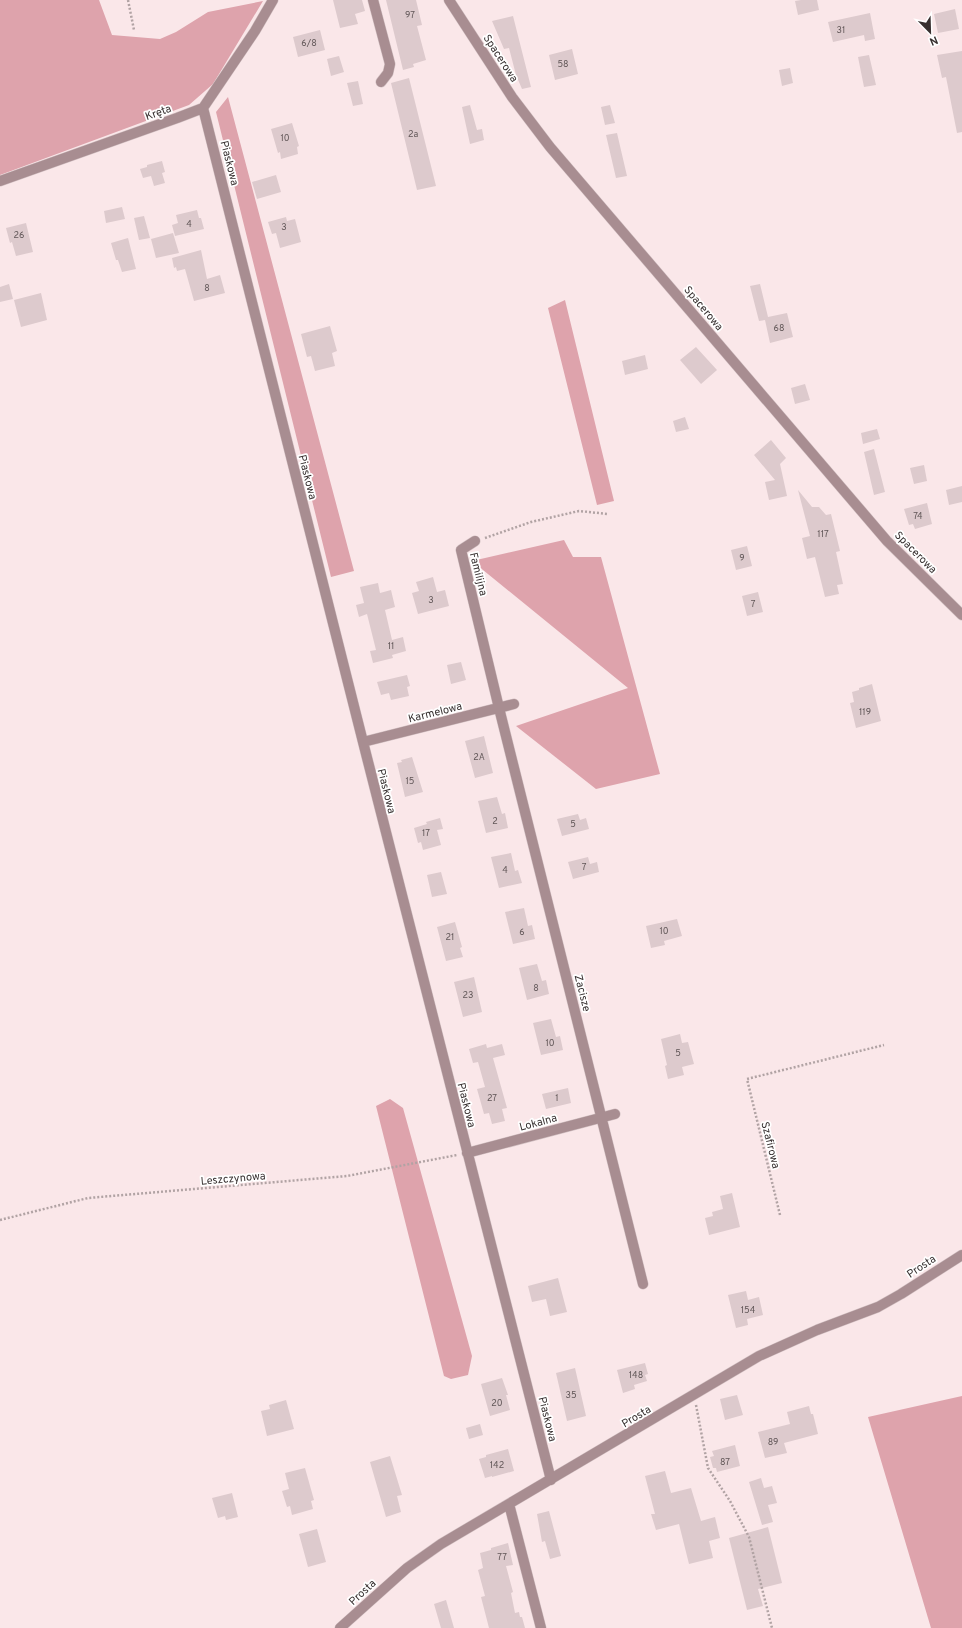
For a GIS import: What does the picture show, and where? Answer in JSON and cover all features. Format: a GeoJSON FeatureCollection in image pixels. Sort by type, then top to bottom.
{"type":"FeatureCollection","features":[{"type":"Feature","properties":{"kind":"street"},"geometry":{"type":"LineString","coordinates":[[204,108],[255,31],[273,0]]}},
{"type":"Feature","properties":{"kind":"street"},"geometry":{"type":"LineString","coordinates":[[372,0],[390,64],[388,73],[380,82]]}},
{"type":"Feature","properties":{"kind":"street","name":"Spacerowa"},"geometry":{"type":"LineString","coordinates":[[449,0],[512,97],[550,147],[887,541],[962,615]]}},
{"type":"Feature","properties":{"kind":"street","name":"Kręta"},"geometry":{"type":"LineString","coordinates":[[0,181],[204,108]]}},
{"type":"Feature","properties":{"kind":"street","name":"Piaskowa"},"geometry":{"type":"LineString","coordinates":[[204,108],[363,742],[551,1480]]}},
{"type":"Feature","properties":{"kind":"street","name":"Familijna"},"geometry":{"type":"LineString","coordinates":[[475,541],[461,550],[499,708]]}},
{"type":"Feature","properties":{"kind":"street","name":"Karmelowa"},"geometry":{"type":"LineString","coordinates":[[363,742],[514,704]]}},
{"type":"Feature","properties":{"kind":"street","name":"Zacisze"},"geometry":{"type":"LineString","coordinates":[[499,708],[643,1284]]}},
{"type":"Feature","properties":{"kind":"street","name":"Lokalna"},"geometry":{"type":"LineString","coordinates":[[467,1153],[615,1114]]}},
{"type":"Feature","properties":{"kind":"street","name":"Prosta"},"geometry":{"type":"LineString","coordinates":[[340,1628],[407,1568],[441,1544],[759,1356],[817,1330],[878,1307],[962,1255]]}},
{"type":"Feature","properties":{"kind":"street"},"geometry":{"type":"LineString","coordinates":[[509,1504],[542,1628]]}},
{"type":"Feature","properties":{"kind":"path"},"geometry":{"type":"LineString","coordinates":[[128,0],[134,30]]}},
{"type":"Feature","properties":{"kind":"path","name":"Familijna"},"geometry":{"type":"LineString","coordinates":[[475,541],[531,522],[579,511],[608,514]]}},
{"type":"Feature","properties":{"kind":"path","name":"Szafirowa"},"geometry":{"type":"LineString","coordinates":[[780,1215],[747,1078],[884,1045]]}},
{"type":"Feature","properties":{"kind":"path","name":"Leszczynowa"},"geometry":{"type":"LineString","coordinates":[[0,1220],[88,1198],[347,1176],[467,1153]]}},
{"type":"Feature","properties":{"kind":"path"},"geometry":{"type":"LineString","coordinates":[[693,1395],[708,1468],[730,1501],[749,1537],[772,1628]]}},
{"type":"Feature","properties":{"kind":"shaded area"},"geometry":{"type":"Polygon","coordinates":[[[0,0],[99,0],[112,35],[160,39],[176,32],[208,12],[263,1],[213,84],[189,105],[0,175],[0,0]]]}},
{"type":"Feature","properties":{"kind":"shaded area"},"geometry":{"type":"Polygon","coordinates":[[[228,97],[354,571],[331,577],[216,112],[228,97]]]}},
{"type":"Feature","properties":{"kind":"shaded area"},"geometry":{"type":"Polygon","coordinates":[[[565,300],[614,501],[597,505],[548,308],[565,300]]]}},
{"type":"Feature","properties":{"kind":"shaded area"},"geometry":{"type":"Polygon","coordinates":[[[564,540],[573,557],[601,557],[660,774],[596,789],[516,726],[628,688],[472,561],[564,540]]]}},
{"type":"Feature","properties":{"kind":"shaded area"},"geometry":{"type":"Polygon","coordinates":[[[390,1099],[403,1108],[472,1356],[468,1375],[451,1379],[444,1376],[376,1106],[390,1099]]]}},
{"type":"Feature","properties":{"kind":"shaded area"},"geometry":{"type":"Polygon","coordinates":[[[962,1396],[962,1628],[931,1628],[868,1417],[962,1396]]]}},
{"type":"Feature","properties":{"kind":"building"},"geometry":{"type":"Polygon","coordinates":[[[333,0],[362,0],[365,11],[355,14],[358,24],[340,28],[333,0]]]}},
{"type":"Feature","properties":{"kind":"building"},"geometry":{"type":"Polygon","coordinates":[[[386,0],[416,0],[422,25],[417,26],[426,60],[413,64],[414,67],[403,70],[386,0]]]}},
{"type":"Feature","properties":{"kind":"building"},"geometry":{"type":"Polygon","coordinates":[[[817,0],[819,10],[798,15],[795,1],[817,0]]]}},
{"type":"Feature","properties":{"kind":"building"},"geometry":{"type":"Polygon","coordinates":[[[955,9],[959,29],[938,33],[934,14],[955,9]]]}},
{"type":"Feature","properties":{"kind":"building"},"geometry":{"type":"Polygon","coordinates":[[[870,13],[875,39],[865,41],[864,35],[833,42],[828,22],[870,13]]]}},
{"type":"Feature","properties":{"kind":"building"},"geometry":{"type":"Polygon","coordinates":[[[513,16],[531,87],[522,89],[516,75],[509,48],[504,49],[492,21],[513,16]]]}},
{"type":"Feature","properties":{"kind":"building"},"geometry":{"type":"Polygon","coordinates":[[[320,30],[325,50],[298,57],[293,37],[320,30]]]}},
{"type":"Feature","properties":{"kind":"building"},"geometry":{"type":"Polygon","coordinates":[[[572,49],[578,74],[555,80],[549,55],[572,49]]]}},
{"type":"Feature","properties":{"kind":"building"},"geometry":{"type":"Polygon","coordinates":[[[962,51],[962,132],[957,133],[946,77],[942,78],[937,55],[962,51]]]}},
{"type":"Feature","properties":{"kind":"building"},"geometry":{"type":"Polygon","coordinates":[[[869,55],[876,85],[864,87],[858,57],[869,55]]]}},
{"type":"Feature","properties":{"kind":"building"},"geometry":{"type":"Polygon","coordinates":[[[339,56],[344,72],[331,76],[327,59],[339,56]]]}},
{"type":"Feature","properties":{"kind":"building"},"geometry":{"type":"Polygon","coordinates":[[[790,68],[793,83],[782,86],[779,70],[790,68]]]}},
{"type":"Feature","properties":{"kind":"building"},"geometry":{"type":"Polygon","coordinates":[[[409,78],[436,186],[417,190],[391,83],[409,78]]]}},
{"type":"Feature","properties":{"kind":"building"},"geometry":{"type":"Polygon","coordinates":[[[358,81],[363,104],[353,106],[347,83],[358,81]]]}},
{"type":"Feature","properties":{"kind":"building"},"geometry":{"type":"Polygon","coordinates":[[[470,105],[477,130],[482,129],[484,140],[470,144],[462,107],[470,105]]]}},
{"type":"Feature","properties":{"kind":"building"},"geometry":{"type":"Polygon","coordinates":[[[610,105],[615,123],[605,125],[601,107],[610,105]]]}},
{"type":"Feature","properties":{"kind":"building"},"geometry":{"type":"Polygon","coordinates":[[[292,123],[299,146],[297,147],[298,154],[281,159],[280,152],[278,153],[271,129],[292,123]]]}},
{"type":"Feature","properties":{"kind":"building"},"geometry":{"type":"Polygon","coordinates":[[[617,133],[627,176],[616,178],[606,135],[617,133]]]}},
{"type":"Feature","properties":{"kind":"building"},"geometry":{"type":"Polygon","coordinates":[[[162,161],[165,172],[162,173],[165,183],[154,186],[151,176],[143,178],[140,169],[147,167],[147,165],[162,161]]]}},
{"type":"Feature","properties":{"kind":"building"},"geometry":{"type":"Polygon","coordinates":[[[276,175],[281,192],[257,199],[252,182],[276,175]]]}},
{"type":"Feature","properties":{"kind":"building"},"geometry":{"type":"Polygon","coordinates":[[[122,207],[125,219],[106,223],[104,211],[122,207]]]}},
{"type":"Feature","properties":{"kind":"building"},"geometry":{"type":"Polygon","coordinates":[[[197,210],[204,229],[175,236],[172,225],[178,223],[176,215],[197,210]]]}},
{"type":"Feature","properties":{"kind":"building"},"geometry":{"type":"Polygon","coordinates":[[[144,216],[150,238],[139,240],[134,218],[144,216]]]}},
{"type":"Feature","properties":{"kind":"building"},"geometry":{"type":"Polygon","coordinates":[[[286,217],[287,221],[295,219],[301,242],[280,248],[276,233],[272,234],[268,222],[286,217]]]}},
{"type":"Feature","properties":{"kind":"building"},"geometry":{"type":"Polygon","coordinates":[[[26,223],[33,252],[16,256],[12,242],[10,243],[6,228],[26,223]]]}},
{"type":"Feature","properties":{"kind":"building"},"geometry":{"type":"Polygon","coordinates":[[[173,233],[179,253],[156,258],[151,239],[173,233]]]}},
{"type":"Feature","properties":{"kind":"building"},"geometry":{"type":"Polygon","coordinates":[[[128,238],[136,269],[122,272],[118,260],[116,260],[111,243],[128,238]]]}},
{"type":"Feature","properties":{"kind":"building"},"geometry":{"type":"Polygon","coordinates":[[[201,250],[207,279],[220,275],[225,293],[194,301],[185,269],[177,271],[176,267],[174,268],[172,258],[201,250]]]}},
{"type":"Feature","properties":{"kind":"building"},"geometry":{"type":"Polygon","coordinates":[[[9,284],[13,299],[0,302],[0,287],[9,284]]]}},
{"type":"Feature","properties":{"kind":"building"},"geometry":{"type":"Polygon","coordinates":[[[760,284],[768,317],[787,313],[793,337],[770,343],[765,320],[759,321],[750,286],[760,284]]]}},
{"type":"Feature","properties":{"kind":"building"},"geometry":{"type":"Polygon","coordinates":[[[41,293],[47,320],[21,327],[14,300],[41,293]]]}},
{"type":"Feature","properties":{"kind":"building"},"geometry":{"type":"Polygon","coordinates":[[[330,326],[337,351],[332,353],[335,366],[315,371],[311,356],[307,357],[301,334],[330,326]]]}},
{"type":"Feature","properties":{"kind":"building"},"geometry":{"type":"Polygon","coordinates":[[[696,347],[717,370],[701,384],[680,360],[696,347]]]}},
{"type":"Feature","properties":{"kind":"building"},"geometry":{"type":"Polygon","coordinates":[[[645,355],[648,369],[625,375],[622,361],[645,355]]]}},
{"type":"Feature","properties":{"kind":"building"},"geometry":{"type":"Polygon","coordinates":[[[805,384],[810,400],[795,404],[791,388],[805,384]]]}},
{"type":"Feature","properties":{"kind":"building"},"geometry":{"type":"Polygon","coordinates":[[[685,417],[689,429],[676,432],[673,421],[685,417]]]}},
{"type":"Feature","properties":{"kind":"building"},"geometry":{"type":"Polygon","coordinates":[[[877,429],[880,439],[863,444],[861,433],[877,429]]]}},
{"type":"Feature","properties":{"kind":"building"},"geometry":{"type":"Polygon","coordinates":[[[771,440],[786,458],[780,464],[787,496],[769,500],[765,482],[775,480],[754,455],[771,440]]]}},
{"type":"Feature","properties":{"kind":"building"},"geometry":{"type":"Polygon","coordinates":[[[874,449],[885,492],[874,495],[864,452],[874,449]]]}},
{"type":"Feature","properties":{"kind":"building"},"geometry":{"type":"Polygon","coordinates":[[[924,465],[927,481],[914,484],[910,468],[924,465]]]}},
{"type":"Feature","properties":{"kind":"building"},"geometry":{"type":"Polygon","coordinates":[[[962,486],[962,502],[949,505],[946,490],[962,486]]]}},
{"type":"Feature","properties":{"kind":"building"},"geometry":{"type":"Polygon","coordinates":[[[798,490],[812,507],[819,507],[826,515],[831,514],[840,551],[836,552],[843,584],[837,585],[839,594],[825,597],[815,557],[807,559],[802,538],[810,536],[798,490]]]}},
{"type":"Feature","properties":{"kind":"building"},"geometry":{"type":"Polygon","coordinates":[[[927,503],[932,524],[915,529],[913,524],[909,525],[904,509],[927,503]]]}},
{"type":"Feature","properties":{"kind":"building"},"geometry":{"type":"Polygon","coordinates":[[[747,546],[752,566],[736,570],[731,550],[747,546]]]}},
{"type":"Feature","properties":{"kind":"building"},"geometry":{"type":"Polygon","coordinates":[[[433,577],[437,592],[445,590],[449,606],[418,614],[412,593],[419,591],[416,582],[433,577]]]}},
{"type":"Feature","properties":{"kind":"building"},"geometry":{"type":"Polygon","coordinates":[[[378,583],[380,593],[391,590],[395,607],[385,610],[392,640],[403,637],[406,651],[392,655],[393,658],[373,663],[370,651],[376,650],[367,614],[359,617],[356,605],[364,603],[360,587],[378,583]]]}},
{"type":"Feature","properties":{"kind":"building"},"geometry":{"type":"Polygon","coordinates":[[[758,592],[763,612],[747,616],[742,596],[758,592]]]}},
{"type":"Feature","properties":{"kind":"building"},"geometry":{"type":"Polygon","coordinates":[[[461,662],[466,680],[451,684],[447,665],[461,662]]]}},
{"type":"Feature","properties":{"kind":"building"},"geometry":{"type":"Polygon","coordinates":[[[407,675],[410,686],[407,687],[409,696],[391,700],[389,693],[381,695],[377,682],[407,675]]]}},
{"type":"Feature","properties":{"kind":"building"},"geometry":{"type":"Polygon","coordinates":[[[872,684],[881,721],[856,728],[850,703],[854,702],[852,692],[872,684]]]}},
{"type":"Feature","properties":{"kind":"building"},"geometry":{"type":"Polygon","coordinates":[[[484,736],[493,773],[475,778],[465,741],[484,736]]]}},
{"type":"Feature","properties":{"kind":"building"},"geometry":{"type":"Polygon","coordinates":[[[412,757],[423,792],[405,797],[397,763],[402,762],[401,760],[412,757]]]}},
{"type":"Feature","properties":{"kind":"building"},"geometry":{"type":"Polygon","coordinates":[[[497,797],[502,814],[505,813],[508,828],[486,833],[478,801],[497,797]]]}},
{"type":"Feature","properties":{"kind":"building"},"geometry":{"type":"Polygon","coordinates":[[[578,814],[580,820],[586,818],[589,829],[562,836],[557,819],[578,814]]]}},
{"type":"Feature","properties":{"kind":"building"},"geometry":{"type":"Polygon","coordinates":[[[440,818],[443,829],[437,830],[441,845],[423,850],[421,842],[418,843],[414,828],[427,824],[426,822],[440,818]]]}},
{"type":"Feature","properties":{"kind":"building"},"geometry":{"type":"Polygon","coordinates":[[[511,853],[515,871],[518,870],[522,883],[499,888],[491,857],[511,853]]]}},
{"type":"Feature","properties":{"kind":"building"},"geometry":{"type":"Polygon","coordinates":[[[588,857],[590,864],[597,862],[599,872],[573,879],[568,862],[588,857]]]}},
{"type":"Feature","properties":{"kind":"building"},"geometry":{"type":"Polygon","coordinates":[[[441,872],[447,894],[432,897],[427,875],[441,872]]]}},
{"type":"Feature","properties":{"kind":"building"},"geometry":{"type":"Polygon","coordinates":[[[524,908],[528,926],[532,925],[535,939],[513,944],[505,912],[524,908]]]}},
{"type":"Feature","properties":{"kind":"building"},"geometry":{"type":"Polygon","coordinates":[[[677,919],[682,936],[664,941],[665,945],[651,948],[646,926],[677,919]]]}},
{"type":"Feature","properties":{"kind":"building"},"geometry":{"type":"Polygon","coordinates":[[[455,922],[462,947],[460,948],[463,957],[446,961],[437,927],[455,922]]]}},
{"type":"Feature","properties":{"kind":"building"},"geometry":{"type":"Polygon","coordinates":[[[537,964],[542,981],[546,980],[549,994],[527,1000],[519,968],[537,964]]]}},
{"type":"Feature","properties":{"kind":"building"},"geometry":{"type":"Polygon","coordinates":[[[474,977],[482,1012],[463,1017],[454,982],[474,977]]]}},
{"type":"Feature","properties":{"kind":"building"},"geometry":{"type":"Polygon","coordinates":[[[551,1019],[556,1037],[560,1036],[563,1050],[541,1055],[533,1023],[551,1019]]]}},
{"type":"Feature","properties":{"kind":"building"},"geometry":{"type":"Polygon","coordinates":[[[680,1034],[682,1043],[688,1042],[694,1064],[682,1067],[684,1075],[668,1079],[665,1066],[667,1065],[661,1039],[680,1034]]]}},
{"type":"Feature","properties":{"kind":"building"},"geometry":{"type":"Polygon","coordinates":[[[486,1044],[487,1048],[502,1044],[505,1055],[493,1058],[507,1108],[502,1109],[505,1121],[492,1124],[489,1113],[484,1114],[477,1089],[485,1087],[478,1062],[473,1063],[469,1049],[486,1044]]]}},
{"type":"Feature","properties":{"kind":"building"},"geometry":{"type":"Polygon","coordinates":[[[568,1088],[571,1103],[546,1109],[542,1094],[568,1088]]]}},
{"type":"Feature","properties":{"kind":"building"},"geometry":{"type":"Polygon","coordinates":[[[732,1193],[740,1227],[709,1235],[705,1218],[713,1216],[712,1212],[723,1209],[720,1196],[732,1193]]]}},
{"type":"Feature","properties":{"kind":"building"},"geometry":{"type":"Polygon","coordinates":[[[558,1278],[567,1312],[550,1316],[546,1299],[532,1302],[528,1286],[558,1278]]]}},
{"type":"Feature","properties":{"kind":"building"},"geometry":{"type":"Polygon","coordinates":[[[746,1291],[748,1300],[759,1297],[763,1315],[747,1319],[748,1325],[736,1328],[728,1295],[746,1291]]]}},
{"type":"Feature","properties":{"kind":"building"},"geometry":{"type":"Polygon","coordinates":[[[645,1363],[648,1374],[645,1375],[647,1381],[634,1385],[635,1389],[623,1393],[617,1370],[645,1363]]]}},
{"type":"Feature","properties":{"kind":"building"},"geometry":{"type":"Polygon","coordinates":[[[575,1368],[586,1416],[567,1421],[556,1373],[575,1368]]]}},
{"type":"Feature","properties":{"kind":"building"},"geometry":{"type":"Polygon","coordinates":[[[502,1378],[508,1395],[506,1395],[510,1410],[490,1416],[481,1384],[502,1378]]]}},
{"type":"Feature","properties":{"kind":"building"},"geometry":{"type":"Polygon","coordinates":[[[737,1395],[743,1415],[725,1420],[720,1399],[737,1395]]]}},
{"type":"Feature","properties":{"kind":"building"},"geometry":{"type":"Polygon","coordinates":[[[286,1400],[294,1429],[267,1436],[261,1411],[270,1409],[269,1405],[286,1400]]]}},
{"type":"Feature","properties":{"kind":"building"},"geometry":{"type":"Polygon","coordinates":[[[809,1406],[811,1414],[813,1414],[818,1434],[784,1443],[787,1453],[765,1458],[758,1432],[790,1424],[787,1412],[809,1406]]]}},
{"type":"Feature","properties":{"kind":"building"},"geometry":{"type":"Polygon","coordinates":[[[480,1424],[483,1435],[469,1439],[466,1428],[480,1424]]]}},
{"type":"Feature","properties":{"kind":"building"},"geometry":{"type":"Polygon","coordinates":[[[735,1445],[740,1466],[717,1472],[716,1468],[713,1468],[710,1457],[714,1456],[712,1451],[735,1445]]]}},
{"type":"Feature","properties":{"kind":"building"},"geometry":{"type":"Polygon","coordinates":[[[508,1449],[514,1471],[485,1478],[479,1459],[486,1457],[486,1455],[508,1449]]]}},
{"type":"Feature","properties":{"kind":"building"},"geometry":{"type":"Polygon","coordinates":[[[390,1456],[402,1495],[397,1496],[401,1512],[386,1517],[370,1462],[390,1456]]]}},
{"type":"Feature","properties":{"kind":"building"},"geometry":{"type":"Polygon","coordinates":[[[305,1468],[314,1500],[311,1501],[313,1509],[292,1515],[290,1506],[287,1507],[282,1491],[289,1489],[285,1473],[305,1468]]]}},
{"type":"Feature","properties":{"kind":"building"},"geometry":{"type":"Polygon","coordinates":[[[665,1471],[671,1493],[691,1488],[701,1521],[715,1517],[720,1538],[709,1541],[713,1558],[689,1564],[679,1524],[656,1530],[651,1514],[655,1514],[645,1476],[665,1471]]]}},
{"type":"Feature","properties":{"kind":"building"},"geometry":{"type":"Polygon","coordinates":[[[761,1478],[764,1488],[772,1486],[777,1503],[768,1505],[773,1522],[762,1525],[749,1482],[761,1478]]]}},
{"type":"Feature","properties":{"kind":"building"},"geometry":{"type":"Polygon","coordinates":[[[232,1493],[238,1517],[226,1520],[225,1516],[218,1518],[212,1498],[232,1493]]]}},
{"type":"Feature","properties":{"kind":"building"},"geometry":{"type":"Polygon","coordinates":[[[549,1511],[561,1556],[550,1559],[545,1541],[542,1542],[537,1514],[549,1511]]]}},
{"type":"Feature","properties":{"kind":"building"},"geometry":{"type":"Polygon","coordinates":[[[768,1527],[782,1583],[758,1589],[763,1606],[747,1610],[729,1538],[768,1527]]]}},
{"type":"Feature","properties":{"kind":"building"},"geometry":{"type":"Polygon","coordinates":[[[317,1529],[326,1562],[308,1567],[299,1534],[317,1529]]]}},
{"type":"Feature","properties":{"kind":"building"},"geometry":{"type":"Polygon","coordinates":[[[508,1543],[513,1565],[506,1566],[513,1592],[511,1593],[515,1613],[519,1612],[525,1628],[489,1628],[481,1597],[485,1596],[478,1570],[483,1568],[480,1553],[508,1543]]]}},
{"type":"Feature","properties":{"kind":"building"},"geometry":{"type":"Polygon","coordinates":[[[446,1600],[454,1628],[441,1628],[434,1604],[446,1600]]]}}]}
